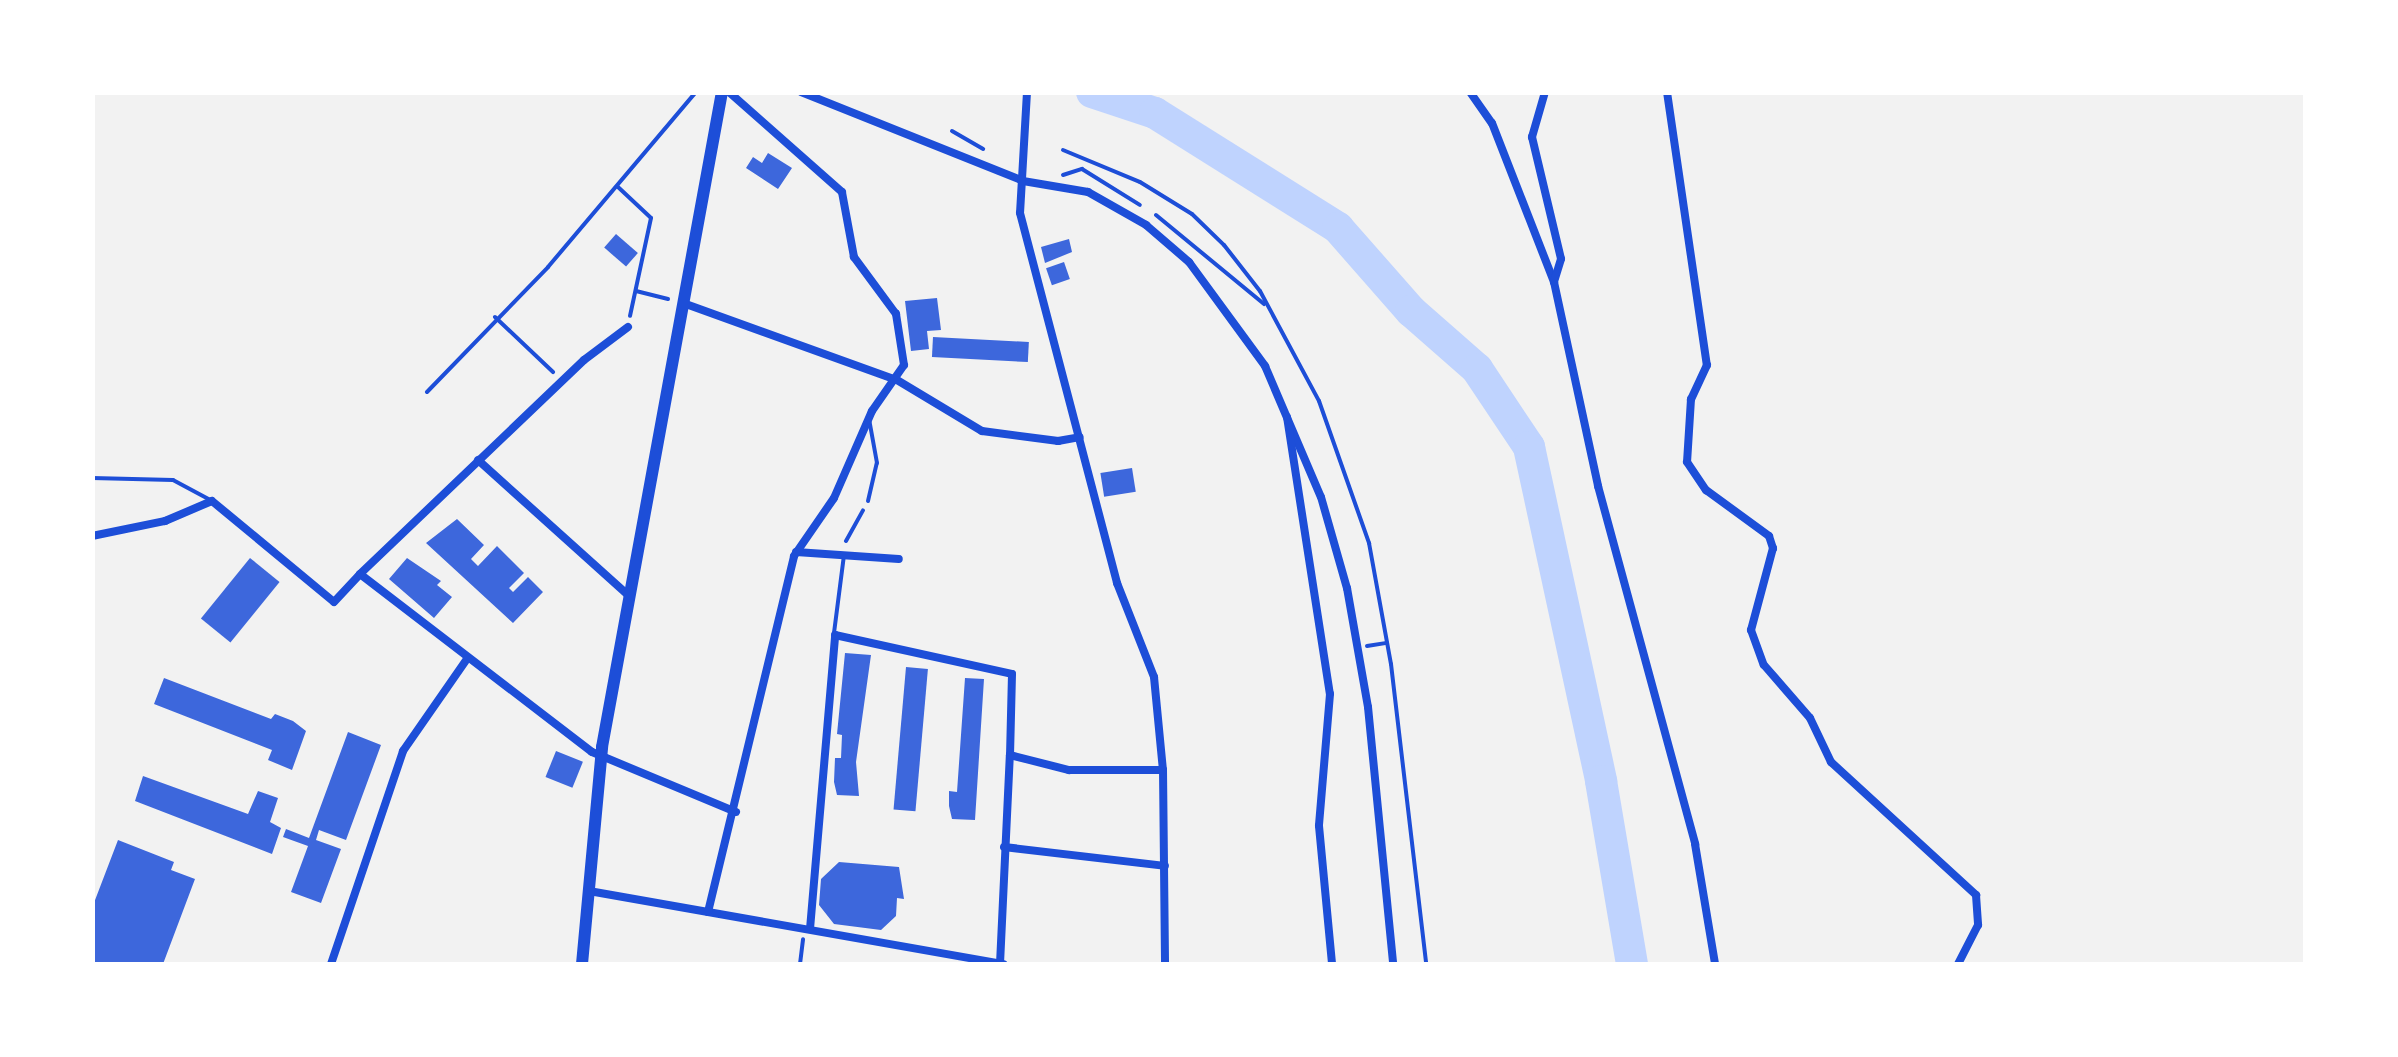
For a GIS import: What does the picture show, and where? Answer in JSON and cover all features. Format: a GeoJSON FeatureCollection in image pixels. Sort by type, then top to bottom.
{"type":"FeatureCollection","features":[{"type":"Feature","properties":{"kind":"highway"},"geometry":{"type":"LineString","coordinates":[[582,964],[601,758],[627,594],[725,92]]}},
{"type":"Feature","properties":{"kind":"street"},"geometry":{"type":"LineString","coordinates":[[708,912],[736,812],[796,552],[834,498],[869,419],[898,380],[904,364],[901,326],[890,301],[854,257],[842,192],[725,92]]}},
{"type":"Feature","properties":{"kind":"street"},"geometry":{"type":"LineString","coordinates":[[801,92],[1023,181],[1088,192],[1146,225],[1188,262],[1265,366],[1286,407],[1347,588],[1368,707],[1393,964]]}},
{"type":"Feature","properties":{"kind":"street"},"geometry":{"type":"LineString","coordinates":[[1026,92],[1020,212],[1117,583],[1154,677],[1163,770],[1165,964]]}},
{"type":"Feature","properties":{"kind":"street"},"geometry":{"type":"LineString","coordinates":[[1470,92],[1492,123],[1554,282],[1598,486],[1695,844],[1715,964]]}},
{"type":"Feature","properties":{"kind":"street"},"geometry":{"type":"LineString","coordinates":[[1545,92],[1532,137],[1561,259],[1554,282]]}},
{"type":"Feature","properties":{"kind":"street"},"geometry":{"type":"LineString","coordinates":[[1667,92],[1707,365],[1692,399],[1687,462],[1706,490],[1769,536],[1773,548],[1752,630],[1764,665],[1810,718],[1832,762],[1976,895],[1978,925],[1958,964]]}},
{"type":"Feature","properties":{"kind":"street"},"geometry":{"type":"LineString","coordinates":[[682,303],[898,380],[982,431],[1058,441],[1080,437]]}},
{"type":"Feature","properties":{"kind":"street"},"geometry":{"type":"LineString","coordinates":[[92,536],[165,521],[212,501],[334,602],[561,382],[628,327]]}},
{"type":"Feature","properties":{"kind":"street"},"geometry":{"type":"LineString","coordinates":[[1286,407],[1329,678],[1319,826],[1332,964]]}},
{"type":"Feature","properties":{"kind":"street"},"geometry":{"type":"LineString","coordinates":[[478,460],[627,594]]}},
{"type":"Feature","properties":{"kind":"street"},"geometry":{"type":"LineString","coordinates":[[796,552],[899,558]]}},
{"type":"Feature","properties":{"kind":"street"},"geometry":{"type":"LineString","coordinates":[[360,574],[601,758],[736,812]]}},
{"type":"Feature","properties":{"kind":"street"},"geometry":{"type":"LineString","coordinates":[[589,891],[807,932],[1001,964],[1012,674],[835,635],[807,932]]}},
{"type":"Feature","properties":{"kind":"street"},"geometry":{"type":"LineString","coordinates":[[331,964],[402,750],[467,659]]}},
{"type":"Feature","properties":{"kind":"street"},"geometry":{"type":"LineString","coordinates":[[1010,756],[1069,770],[1163,770]]}},
{"type":"Feature","properties":{"kind":"street"},"geometry":{"type":"LineString","coordinates":[[1004,848],[1165,866]]}},
{"type":"Feature","properties":{"kind":"lane"},"geometry":{"type":"LineString","coordinates":[[868,501],[876,463],[869,419]]}},
{"type":"Feature","properties":{"kind":"lane"},"geometry":{"type":"LineString","coordinates":[[92,478],[173,480],[212,501]]}},
{"type":"Feature","properties":{"kind":"lane"},"geometry":{"type":"LineString","coordinates":[[835,635],[843,552]]}},
{"type":"Feature","properties":{"kind":"path"},"geometry":{"type":"LineString","coordinates":[[428,392],[618,188],[696,92]]}},
{"type":"Feature","properties":{"kind":"path"},"geometry":{"type":"LineString","coordinates":[[618,188],[651,218],[628,327]]}},
{"type":"Feature","properties":{"kind":"path"},"geometry":{"type":"LineString","coordinates":[[636,291],[682,303]]}},
{"type":"Feature","properties":{"kind":"path"},"geometry":{"type":"LineString","coordinates":[[495,317],[561,382]]}},
{"type":"Feature","properties":{"kind":"path"},"geometry":{"type":"LineString","coordinates":[[843,552],[868,501]]}},
{"type":"Feature","properties":{"kind":"path"},"geometry":{"type":"LineString","coordinates":[[800,964],[807,932]]}},
{"type":"Feature","properties":{"kind":"building"},"geometry":{"type":"Polygon","coordinates":[[[768,153],[792,168],[778,189],[746,168],[753,157],[762,163],[768,153]]]}},
{"type":"Feature","properties":{"kind":"building"},"geometry":{"type":"Polygon","coordinates":[[[616,234],[638,253],[626,267],[604,248],[616,234]]]}},
{"type":"Feature","properties":{"kind":"building"},"geometry":{"type":"Polygon","coordinates":[[[1069,239],[1072,252],[1045,263],[1041,247],[1069,239]]]}},
{"type":"Feature","properties":{"kind":"building"},"geometry":{"type":"Polygon","coordinates":[[[1064,262],[1070,279],[1052,285],[1046,268],[1064,262]]]}},
{"type":"Feature","properties":{"kind":"building"},"geometry":{"type":"Polygon","coordinates":[[[937,298],[941,330],[927,331],[929,349],[911,351],[905,301],[937,298]]]}},
{"type":"Feature","properties":{"kind":"building"},"geometry":{"type":"Polygon","coordinates":[[[933,337],[1029,342],[1028,362],[932,357],[933,337]]]}},
{"type":"Feature","properties":{"kind":"building"},"geometry":{"type":"Polygon","coordinates":[[[1132,468],[1136,492],[1104,497],[1100,473],[1132,468]]]}},
{"type":"Feature","properties":{"kind":"building"},"geometry":{"type":"Polygon","coordinates":[[[457,519],[484,545],[471,559],[478,566],[497,546],[524,573],[509,588],[513,592],[528,577],[543,592],[513,623],[426,543],[457,519]]]}},
{"type":"Feature","properties":{"kind":"building"},"geometry":{"type":"Polygon","coordinates":[[[250,558],[280,582],[230,643],[201,619],[250,558]]]}},
{"type":"Feature","properties":{"kind":"building"},"geometry":{"type":"Polygon","coordinates":[[[407,558],[441,581],[437,585],[452,597],[434,618],[389,579],[407,558]]]}},
{"type":"Feature","properties":{"kind":"building"},"geometry":{"type":"Polygon","coordinates":[[[845,653],[871,655],[856,762],[859,796],[837,795],[834,782],[835,758],[841,758],[842,735],[837,734],[845,653]]]}},
{"type":"Feature","properties":{"kind":"building"},"geometry":{"type":"Polygon","coordinates":[[[906,667],[928,669],[915,811],[894,809],[906,667]]]}},
{"type":"Feature","properties":{"kind":"building"},"geometry":{"type":"Polygon","coordinates":[[[164,678],[271,719],[275,714],[293,721],[306,731],[292,770],[268,760],[272,750],[154,704],[164,678]]]}},
{"type":"Feature","properties":{"kind":"building"},"geometry":{"type":"Polygon","coordinates":[[[965,678],[984,679],[975,820],[952,819],[949,806],[949,791],[957,792],[965,678]]]}},
{"type":"Feature","properties":{"kind":"building"},"geometry":{"type":"Polygon","coordinates":[[[348,732],[381,745],[346,840],[319,830],[316,840],[341,849],[321,903],[291,892],[308,846],[283,837],[286,829],[309,838],[348,732]]]}},
{"type":"Feature","properties":{"kind":"building"},"geometry":{"type":"Polygon","coordinates":[[[556,751],[583,762],[572,788],[546,777],[556,751]]]}},
{"type":"Feature","properties":{"kind":"building"},"geometry":{"type":"Polygon","coordinates":[[[143,776],[248,814],[258,791],[278,798],[270,822],[281,828],[272,854],[135,801],[143,776]]]}},
{"type":"Feature","properties":{"kind":"building"},"geometry":{"type":"Polygon","coordinates":[[[118,840],[174,862],[171,870],[195,879],[163,964],[92,964],[92,908],[118,840]]]}},
{"type":"Feature","properties":{"kind":"building"},"geometry":{"type":"Polygon","coordinates":[[[839,862],[899,867],[904,899],[897,898],[896,916],[881,930],[834,924],[819,905],[821,879],[839,862]]]}},
{"type":"Feature","properties":{"kind":"waterway"},"geometry":{"type":"LineString","coordinates":[[1092,92],[1155,113],[1338,228],[1411,311],[1477,369],[1529,447],[1601,781],[1632,964]]}}]}
